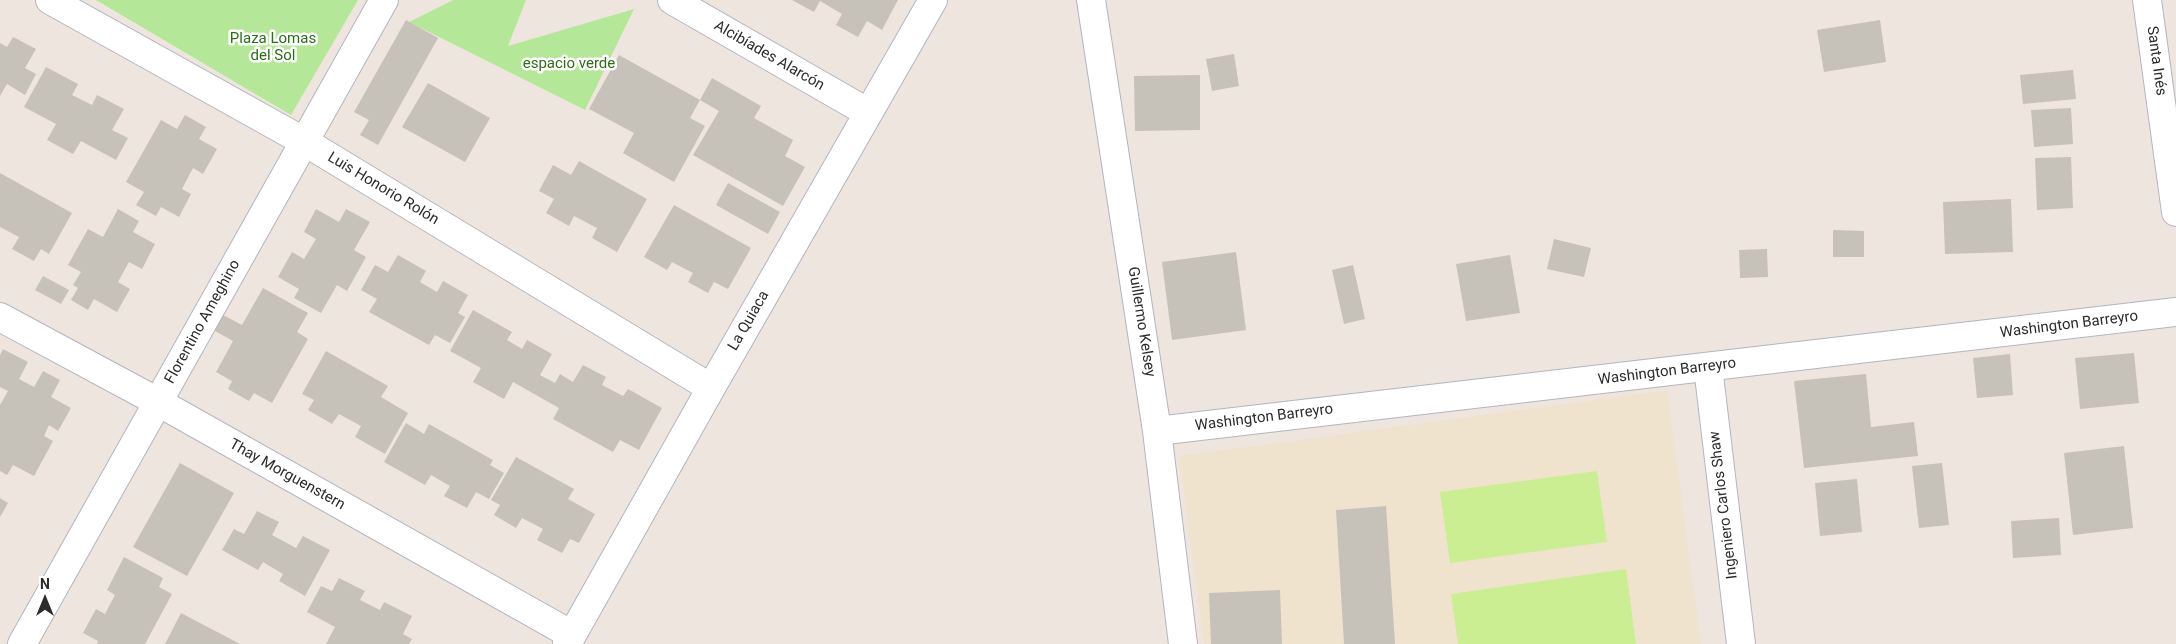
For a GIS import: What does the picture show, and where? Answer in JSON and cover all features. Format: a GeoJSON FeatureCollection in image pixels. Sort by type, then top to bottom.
{"type":"FeatureCollection","features":[{"type":"Feature","properties":{"kind":"street","name":"Luis Honorio Rolón"},"geometry":{"type":"LineString","coordinates":[[50,0],[305,142],[711,388]]}},
{"type":"Feature","properties":{"kind":"street","name":"Florentino Ameghino"},"geometry":{"type":"LineString","coordinates":[[22,644],[384,0]]}},
{"type":"Feature","properties":{"kind":"street","name":"Alcibíades Alarcón"},"geometry":{"type":"LineString","coordinates":[[672,0],[867,112]]}},
{"type":"Feature","properties":{"kind":"street","name":"La Quiaca"},"geometry":{"type":"LineString","coordinates":[[570,639],[867,112],[933,0]]}},
{"type":"Feature","properties":{"kind":"street","name":"Guillermo Kelsey"},"geometry":{"type":"LineString","coordinates":[[1091,0],[1157,431],[1184,644]]}},
{"type":"Feature","properties":{"kind":"street","name":"Santa Inés"},"geometry":{"type":"LineString","coordinates":[[2147,0],[2172,154],[2176,212]]}},
{"type":"Feature","properties":{"kind":"street","name":"Washington Barreyro"},"geometry":{"type":"LineString","coordinates":[[1157,431],[2176,312]]}},
{"type":"Feature","properties":{"kind":"street","name":"Thay Morguenstern"},"geometry":{"type":"LineString","coordinates":[[0,317],[158,402],[570,639]]}},
{"type":"Feature","properties":{"kind":"street","name":"Ingeniero Carlos Shaw"},"geometry":{"type":"LineString","coordinates":[[1708,367],[1741,644]]}},
{"type":"Feature","properties":{"kind":"shaded area"},"geometry":{"type":"Polygon","coordinates":[[[1667,390],[1701,644],[1204,644],[1179,456],[1667,390]]]}},
{"type":"Feature","properties":{"kind":"green space","name":"Plaza Lomas del Sol"},"geometry":{"type":"Polygon","coordinates":[[[96,0],[358,0],[291,115],[96,0]]]}},
{"type":"Feature","properties":{"kind":"green space","name":"espacio verde"},"geometry":{"type":"Polygon","coordinates":[[[453,0],[526,0],[508,46],[634,9],[585,110],[409,22],[453,0]]]}},
{"type":"Feature","properties":{"kind":"green space"},"geometry":{"type":"Polygon","coordinates":[[[1597,471],[1607,542],[1450,563],[1440,492],[1597,471]]]}},
{"type":"Feature","properties":{"kind":"green space"},"geometry":{"type":"Polygon","coordinates":[[[1626,569],[1636,644],[1458,644],[1451,594],[1626,569]]]}},
{"type":"Feature","properties":{"kind":"building"},"geometry":{"type":"Polygon","coordinates":[[[792,0],[898,0],[882,30],[867,21],[858,37],[836,25],[842,14],[820,1],[814,12],[792,0]]]}},
{"type":"Feature","properties":{"kind":"building"},"geometry":{"type":"Polygon","coordinates":[[[406,20],[438,38],[378,145],[360,135],[369,120],[354,112],[406,20]]]}},
{"type":"Feature","properties":{"kind":"building"},"geometry":{"type":"Polygon","coordinates":[[[1880,20],[1886,62],[1824,72],[1817,30],[1880,20]]]}},
{"type":"Feature","properties":{"kind":"building"},"geometry":{"type":"Polygon","coordinates":[[[13,37],[36,49],[25,68],[36,74],[25,95],[7,84],[0,96],[0,43],[7,47],[13,37]]]}},
{"type":"Feature","properties":{"kind":"building"},"geometry":{"type":"Polygon","coordinates":[[[1234,54],[1239,86],[1212,91],[1206,59],[1234,54]]]}},
{"type":"Feature","properties":{"kind":"building"},"geometry":{"type":"Polygon","coordinates":[[[619,55],[700,100],[690,118],[705,126],[674,182],[623,153],[634,133],[589,109],[619,55]]]}},
{"type":"Feature","properties":{"kind":"building"},"geometry":{"type":"Polygon","coordinates":[[[46,67],[78,84],[72,95],[92,105],[97,95],[124,109],[112,130],[128,138],[116,160],[81,141],[73,154],[47,140],[56,124],[24,107],[46,67]]]}},
{"type":"Feature","properties":{"kind":"building"},"geometry":{"type":"Polygon","coordinates":[[[2073,70],[2076,99],[2023,104],[2020,75],[2073,70]]]}},
{"type":"Feature","properties":{"kind":"building"},"geometry":{"type":"Polygon","coordinates":[[[1200,75],[1200,130],[1135,131],[1134,76],[1200,75]]]}},
{"type":"Feature","properties":{"kind":"building"},"geometry":{"type":"Polygon","coordinates":[[[712,78],[761,106],[754,118],[793,140],[785,156],[805,167],[783,206],[693,155],[719,111],[700,100],[712,78]]]}},
{"type":"Feature","properties":{"kind":"building"},"geometry":{"type":"Polygon","coordinates":[[[428,83],[490,118],[465,162],[402,127],[428,83]]]}},
{"type":"Feature","properties":{"kind":"building"},"geometry":{"type":"Polygon","coordinates":[[[2071,108],[2073,144],[2034,147],[2031,110],[2071,108]]]}},
{"type":"Feature","properties":{"kind":"building"},"geometry":{"type":"Polygon","coordinates":[[[185,115],[206,127],[199,139],[217,149],[203,174],[193,168],[182,189],[191,194],[179,217],[161,207],[156,216],[136,205],[144,192],[126,182],[161,120],[177,129],[185,115]]]}},
{"type":"Feature","properties":{"kind":"building"},"geometry":{"type":"Polygon","coordinates":[[[2071,157],[2073,208],[2037,210],[2035,158],[2071,157]]]}},
{"type":"Feature","properties":{"kind":"building"},"geometry":{"type":"Polygon","coordinates":[[[579,161],[647,199],[617,252],[592,238],[597,228],[574,216],[569,226],[546,213],[554,199],[539,191],[553,165],[571,175],[579,161]]]}},
{"type":"Feature","properties":{"kind":"building"},"geometry":{"type":"Polygon","coordinates":[[[0,173],[72,213],[49,254],[41,249],[34,261],[12,249],[19,237],[0,227],[0,173]]]}},
{"type":"Feature","properties":{"kind":"building"},"geometry":{"type":"Polygon","coordinates":[[[728,183],[780,212],[768,234],[716,205],[728,183]]]}},
{"type":"Feature","properties":{"kind":"building"},"geometry":{"type":"Polygon","coordinates":[[[2011,199],[2013,252],[1945,254],[1943,202],[2011,199]]]}},
{"type":"Feature","properties":{"kind":"building"},"geometry":{"type":"Polygon","coordinates":[[[674,205],[751,248],[728,289],[714,282],[708,293],[688,282],[693,273],[672,262],[667,270],[644,257],[674,205]]]}},
{"type":"Feature","properties":{"kind":"building"},"geometry":{"type":"Polygon","coordinates":[[[118,209],[139,221],[133,232],[155,244],[142,269],[129,262],[118,282],[130,289],[117,312],[94,299],[88,310],[71,300],[78,288],[73,285],[81,272],[68,265],[88,229],[103,237],[118,209]]]}},
{"type":"Feature","properties":{"kind":"building"},"geometry":{"type":"Polygon","coordinates":[[[316,209],[339,222],[346,209],[370,222],[354,250],[366,257],[347,291],[337,285],[321,313],[294,298],[299,289],[278,277],[292,252],[304,259],[316,239],[304,232],[316,209]]]}},
{"type":"Feature","properties":{"kind":"building"},"geometry":{"type":"Polygon","coordinates":[[[1833,230],[1864,231],[1864,257],[1833,257],[1833,230]]]}},
{"type":"Feature","properties":{"kind":"building"},"geometry":{"type":"Polygon","coordinates":[[[1554,239],[1591,248],[1584,277],[1547,269],[1554,239]]]}},
{"type":"Feature","properties":{"kind":"building"},"geometry":{"type":"Polygon","coordinates":[[[1767,249],[1768,277],[1740,278],[1739,250],[1767,249]]]}},
{"type":"Feature","properties":{"kind":"building"},"geometry":{"type":"Polygon","coordinates":[[[1236,252],[1246,330],[1172,340],[1162,262],[1236,252]]]}},
{"type":"Feature","properties":{"kind":"building"},"geometry":{"type":"Polygon","coordinates":[[[398,255],[426,271],[420,282],[437,292],[443,281],[468,295],[458,313],[465,317],[450,343],[435,335],[429,345],[369,312],[377,299],[361,290],[375,265],[388,272],[398,255]]]}},
{"type":"Feature","properties":{"kind":"building"},"geometry":{"type":"Polygon","coordinates":[[[1510,255],[1520,313],[1466,321],[1456,264],[1510,255]]]}},
{"type":"Feature","properties":{"kind":"building"},"geometry":{"type":"Polygon","coordinates":[[[1353,265],[1365,319],[1344,324],[1332,270],[1353,265]]]}},
{"type":"Feature","properties":{"kind":"building"},"geometry":{"type":"Polygon","coordinates":[[[43,276],[69,290],[61,304],[35,290],[43,276]]]}},
{"type":"Feature","properties":{"kind":"building"},"geometry":{"type":"Polygon","coordinates":[[[263,288],[308,313],[297,332],[308,339],[272,403],[254,393],[249,401],[228,389],[232,381],[216,372],[233,341],[215,331],[223,315],[242,325],[263,288]]]}},
{"type":"Feature","properties":{"kind":"building"},"geometry":{"type":"Polygon","coordinates":[[[473,310],[512,332],[507,340],[522,349],[527,340],[552,354],[540,375],[555,383],[560,374],[573,382],[583,365],[606,377],[602,385],[623,396],[628,389],[662,408],[639,450],[620,440],[613,452],[553,419],[559,408],[513,382],[504,399],[473,382],[481,368],[450,351],[473,310]]]}},
{"type":"Feature","properties":{"kind":"building"},"geometry":{"type":"Polygon","coordinates":[[[3,349],[28,362],[19,379],[34,387],[43,371],[60,380],[51,397],[71,408],[58,431],[49,425],[44,436],[53,441],[34,476],[13,465],[7,475],[0,471],[0,405],[8,391],[0,387],[0,355],[3,349]]]}},
{"type":"Feature","properties":{"kind":"building"},"geometry":{"type":"Polygon","coordinates":[[[326,351],[388,386],[381,397],[408,413],[385,454],[355,437],[361,426],[339,414],[332,424],[308,410],[314,400],[302,394],[326,351]]]}},
{"type":"Feature","properties":{"kind":"building"},"geometry":{"type":"Polygon","coordinates":[[[2134,353],[2139,403],[2080,409],[2075,358],[2134,353]]]}},
{"type":"Feature","properties":{"kind":"building"},"geometry":{"type":"Polygon","coordinates":[[[2010,354],[2013,395],[1977,398],[1973,358],[2010,354]]]}},
{"type":"Feature","properties":{"kind":"building"},"geometry":{"type":"Polygon","coordinates":[[[1866,374],[1871,427],[1914,422],[1918,456],[1804,468],[1794,381],[1866,374]]]}},
{"type":"Feature","properties":{"kind":"building"},"geometry":{"type":"Polygon","coordinates":[[[406,423],[424,434],[429,424],[493,460],[490,465],[504,473],[489,499],[476,492],[467,508],[444,496],[450,486],[431,475],[425,485],[384,462],[406,423]]]}},
{"type":"Feature","properties":{"kind":"building"},"geometry":{"type":"Polygon","coordinates":[[[2124,446],[2133,528],[2073,535],[2064,453],[2124,446]]]}},
{"type":"Feature","properties":{"kind":"building"},"geometry":{"type":"Polygon","coordinates":[[[516,457],[574,489],[568,499],[595,514],[579,543],[570,539],[562,553],[537,540],[543,529],[522,518],[516,528],[494,515],[500,505],[491,500],[516,457]]]}},
{"type":"Feature","properties":{"kind":"building"},"geometry":{"type":"Polygon","coordinates":[[[180,463],[234,493],[187,576],[133,547],[180,463]]]}},
{"type":"Feature","properties":{"kind":"building"},"geometry":{"type":"Polygon","coordinates":[[[1942,463],[1949,525],[1919,528],[1912,466],[1942,463]]]}},
{"type":"Feature","properties":{"kind":"building"},"geometry":{"type":"Polygon","coordinates":[[[1857,479],[1862,532],[1820,536],[1815,483],[1857,479]]]}},
{"type":"Feature","properties":{"kind":"building"},"geometry":{"type":"Polygon","coordinates":[[[0,498],[8,503],[0,517],[0,498]]]}},
{"type":"Feature","properties":{"kind":"building"},"geometry":{"type":"Polygon","coordinates":[[[1386,506],[1395,644],[1344,644],[1336,510],[1386,506]]]}},
{"type":"Feature","properties":{"kind":"building"},"geometry":{"type":"Polygon","coordinates":[[[257,511],[279,522],[272,535],[296,548],[303,536],[330,550],[305,596],[279,581],[283,574],[263,562],[258,570],[222,550],[234,529],[244,534],[257,511]]]}},
{"type":"Feature","properties":{"kind":"building"},"geometry":{"type":"Polygon","coordinates":[[[2059,518],[2061,555],[2013,558],[2011,521],[2059,518]]]}},
{"type":"Feature","properties":{"kind":"building"},"geometry":{"type":"Polygon","coordinates":[[[124,557],[163,578],[159,587],[172,594],[145,644],[97,644],[98,641],[83,633],[96,609],[105,614],[115,595],[107,590],[124,557]]]}},
{"type":"Feature","properties":{"kind":"building"},"geometry":{"type":"Polygon","coordinates":[[[339,578],[365,591],[360,600],[380,610],[384,602],[412,616],[403,634],[412,639],[409,644],[326,644],[335,627],[307,612],[321,586],[332,591],[339,578]]]}},
{"type":"Feature","properties":{"kind":"building"},"geometry":{"type":"Polygon","coordinates":[[[1280,590],[1282,644],[1211,644],[1209,593],[1280,590]]]}},
{"type":"Feature","properties":{"kind":"building"},"geometry":{"type":"Polygon","coordinates":[[[181,613],[240,644],[165,644],[181,613]]]}}]}
